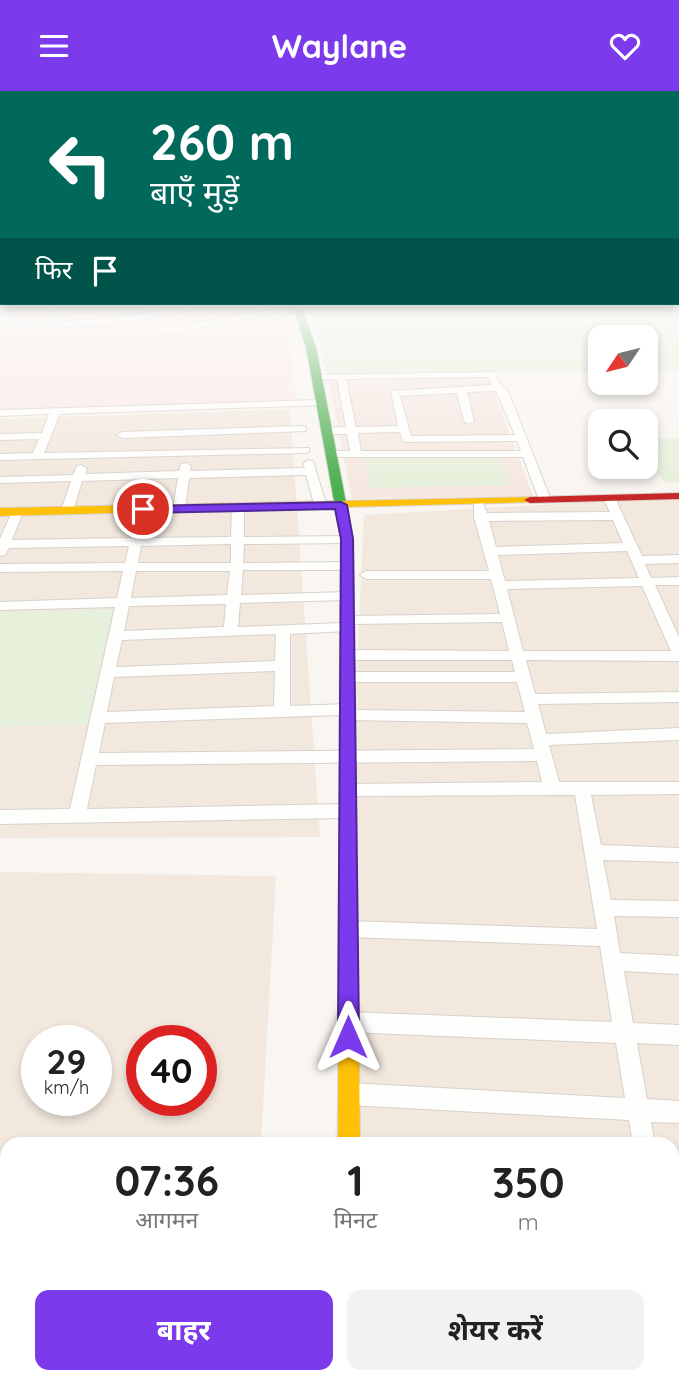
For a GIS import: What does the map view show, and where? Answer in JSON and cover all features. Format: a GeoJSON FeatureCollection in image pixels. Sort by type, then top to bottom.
{"type":"FeatureCollection","features":[{"type":"Feature","properties":{"kind":"street"},"geometry":{"type":"LineString","coordinates":[[314,363],[347,539],[349,1137]]}},
{"type":"Feature","properties":{"kind":"street"},"geometry":{"type":"LineString","coordinates":[[316,377],[491,374],[498,388],[503,391],[545,500]]}},
{"type":"Feature","properties":{"kind":"street"},"geometry":{"type":"LineString","coordinates":[[392,375],[406,438],[410,440],[520,438]]}},
{"type":"Feature","properties":{"kind":"street"},"geometry":{"type":"LineString","coordinates":[[341,376],[356,452]]}},
{"type":"Feature","properties":{"kind":"street"},"geometry":{"type":"LineString","coordinates":[[396,391],[498,388]]}},
{"type":"Feature","properties":{"kind":"street"},"geometry":{"type":"LineString","coordinates":[[461,390],[469,421]]}},
{"type":"Feature","properties":{"kind":"street"},"geometry":{"type":"LineString","coordinates":[[122,435],[190,432],[302,416],[321,403]]}},
{"type":"Feature","properties":{"kind":"street"},"geometry":{"type":"LineString","coordinates":[[0,413],[196,406],[302,416]]}},
{"type":"Feature","properties":{"kind":"street"},"geometry":{"type":"LineString","coordinates":[[178,509],[196,406]]}},
{"type":"Feature","properties":{"kind":"street"},"geometry":{"type":"LineString","coordinates":[[116,454],[129,409]]}},
{"type":"Feature","properties":{"kind":"street"},"geometry":{"type":"LineString","coordinates":[[37,456],[56,411]]}},
{"type":"Feature","properties":{"kind":"street"},"geometry":{"type":"LineString","coordinates":[[302,416],[306,450],[320,504]]}},
{"type":"Feature","properties":{"kind":"street"},"geometry":{"type":"LineString","coordinates":[[327,431],[404,429]]}},
{"type":"Feature","properties":{"kind":"street"},"geometry":{"type":"LineString","coordinates":[[0,437],[45,436]]}},
{"type":"Feature","properties":{"kind":"street"},"geometry":{"type":"LineString","coordinates":[[410,440],[412,454]]}},
{"type":"Feature","properties":{"kind":"street"},"geometry":{"type":"LineString","coordinates":[[0,457],[306,450]]}},
{"type":"Feature","properties":{"kind":"street"},"geometry":{"type":"LineString","coordinates":[[331,454],[527,454]]}},
{"type":"Feature","properties":{"kind":"street"},"geometry":{"type":"LineString","coordinates":[[67,511],[84,455]]}},
{"type":"Feature","properties":{"kind":"street"},"geometry":{"type":"LineString","coordinates":[[0,480],[312,471]]}},
{"type":"Feature","properties":{"kind":"street"},"geometry":{"type":"LineString","coordinates":[[479,509],[545,500],[679,496]]}},
{"type":"Feature","properties":{"kind":"street"},"geometry":{"type":"LineString","coordinates":[[347,655],[679,654],[609,498]]}},
{"type":"Feature","properties":{"kind":"street"},"geometry":{"type":"LineString","coordinates":[[0,512],[320,504],[616,516]]}},
{"type":"Feature","properties":{"kind":"street"},"geometry":{"type":"LineString","coordinates":[[230,633],[237,569],[238,507]]}},
{"type":"Feature","properties":{"kind":"street"},"geometry":{"type":"LineString","coordinates":[[77,816],[143,509]]}},
{"type":"Feature","properties":{"kind":"street"},"geometry":{"type":"LineString","coordinates":[[479,509],[552,789]]}},
{"type":"Feature","properties":{"kind":"street"},"geometry":{"type":"LineString","coordinates":[[17,512],[2,549],[136,542],[347,539]]}},
{"type":"Feature","properties":{"kind":"street"},"geometry":{"type":"LineString","coordinates":[[490,551],[631,547]]}},
{"type":"Feature","properties":{"kind":"street"},"geometry":{"type":"LineString","coordinates":[[638,560],[679,559]]}},
{"type":"Feature","properties":{"kind":"street"},"geometry":{"type":"LineString","coordinates":[[0,568],[237,569],[347,566]]}},
{"type":"Feature","properties":{"kind":"street"},"geometry":{"type":"LineString","coordinates":[[366,575],[498,580],[679,581]]}},
{"type":"Feature","properties":{"kind":"street"},"geometry":{"type":"LineString","coordinates":[[0,606],[235,597],[347,596]]}},
{"type":"Feature","properties":{"kind":"street"},"geometry":{"type":"LineString","coordinates":[[663,615],[679,615]]}},
{"type":"Feature","properties":{"kind":"street"},"geometry":{"type":"LineString","coordinates":[[115,636],[283,631],[347,623],[508,618]]}},
{"type":"Feature","properties":{"kind":"street"},"geometry":{"type":"LineString","coordinates":[[282,712],[283,631]]}},
{"type":"Feature","properties":{"kind":"street"},"geometry":{"type":"LineString","coordinates":[[106,672],[284,666]]}},
{"type":"Feature","properties":{"kind":"street"},"geometry":{"type":"LineString","coordinates":[[347,677],[523,677]]}},
{"type":"Feature","properties":{"kind":"street"},"geometry":{"type":"LineString","coordinates":[[528,699],[679,697]]}},
{"type":"Feature","properties":{"kind":"street"},"geometry":{"type":"LineString","coordinates":[[98,718],[282,712],[533,718]]}},
{"type":"Feature","properties":{"kind":"street"},"geometry":{"type":"LineString","coordinates":[[89,759],[348,756],[541,748],[679,734]]}},
{"type":"Feature","properties":{"kind":"street"},"geometry":{"type":"LineString","coordinates":[[348,790],[679,788]]}},
{"type":"Feature","properties":{"kind":"street"},"geometry":{"type":"LineString","coordinates":[[582,789],[643,1137]]}},
{"type":"Feature","properties":{"kind":"street"},"geometry":{"type":"LineString","coordinates":[[0,817],[348,811]]}},
{"type":"Feature","properties":{"kind":"street"},"geometry":{"type":"LineString","coordinates":[[593,852],[679,855]]}},
{"type":"Feature","properties":{"kind":"street"},"geometry":{"type":"LineString","coordinates":[[602,908],[679,909]]}},
{"type":"Feature","properties":{"kind":"street"},"geometry":{"type":"LineString","coordinates":[[348,929],[607,938]]}},
{"type":"Feature","properties":{"kind":"street"},"geometry":{"type":"LineString","coordinates":[[612,961],[679,965]]}},
{"type":"Feature","properties":{"kind":"street"},"geometry":{"type":"LineString","coordinates":[[348,1022],[679,1035]]}},
{"type":"Feature","properties":{"kind":"street"},"geometry":{"type":"LineString","coordinates":[[349,1094],[679,1112]]}},
{"type":"Feature","properties":{"kind":"shaded area"},"geometry":{"type":"Polygon","coordinates":[[[0,363],[292,363],[297,402],[0,409],[0,363]]]}},
{"type":"Feature","properties":{"kind":"shaded area"},"geometry":{"type":"Polygon","coordinates":[[[489,378],[533,496],[352,499],[329,381],[489,378]]]}},
{"type":"Feature","properties":{"kind":"shaded area"},"geometry":{"type":"Polygon","coordinates":[[[290,409],[320,837],[0,838],[0,419],[290,409]]]}},
{"type":"Feature","properties":{"kind":"shaded area"},"geometry":{"type":"Polygon","coordinates":[[[679,497],[679,1137],[335,1137],[364,515],[679,497]]]}},
{"type":"Feature","properties":{"kind":"shaded area"},"geometry":{"type":"Polygon","coordinates":[[[0,872],[276,876],[261,1137],[0,1137],[0,872]]]}},
{"type":"Feature","properties":{"kind":"green space"},"geometry":{"type":"Polygon","coordinates":[[[324,363],[588,363],[588,372],[327,376],[324,363]]]}},
{"type":"Feature","properties":{"kind":"green space"},"geometry":{"type":"Polygon","coordinates":[[[658,363],[679,363],[679,371],[658,371],[658,363]]]}},
{"type":"Feature","properties":{"kind":"green space"},"geometry":{"type":"Polygon","coordinates":[[[679,438],[679,483],[664,482],[658,473],[658,439],[679,438]]]}},
{"type":"Feature","properties":{"kind":"green space"},"geometry":{"type":"Polygon","coordinates":[[[496,453],[510,485],[370,488],[364,455],[496,453]]]}},
{"type":"Feature","properties":{"kind":"green space"},"geometry":{"type":"Polygon","coordinates":[[[113,609],[88,724],[0,727],[0,612],[113,609]]]}},
{"type":"Feature","properties":{"kind":"traffic: fast"},"geometry":{"type":"LineString","coordinates":[[314,363],[347,539],[347,603]]}},
{"type":"Feature","properties":{"kind":"traffic: slow"},"geometry":{"type":"LineString","coordinates":[[0,512],[530,500]]}},
{"type":"Feature","properties":{"kind":"traffic: slow"},"geometry":{"type":"LineString","coordinates":[[347,603],[349,1137]]}},
{"type":"Feature","properties":{"kind":"traffic: jam"},"geometry":{"type":"LineString","coordinates":[[530,500],[679,496]]}},
{"type":"Feature","properties":{"kind":"route"},"geometry":{"type":"LineString","coordinates":[[143,509],[341,505],[347,539],[348,1037]]}}]}
